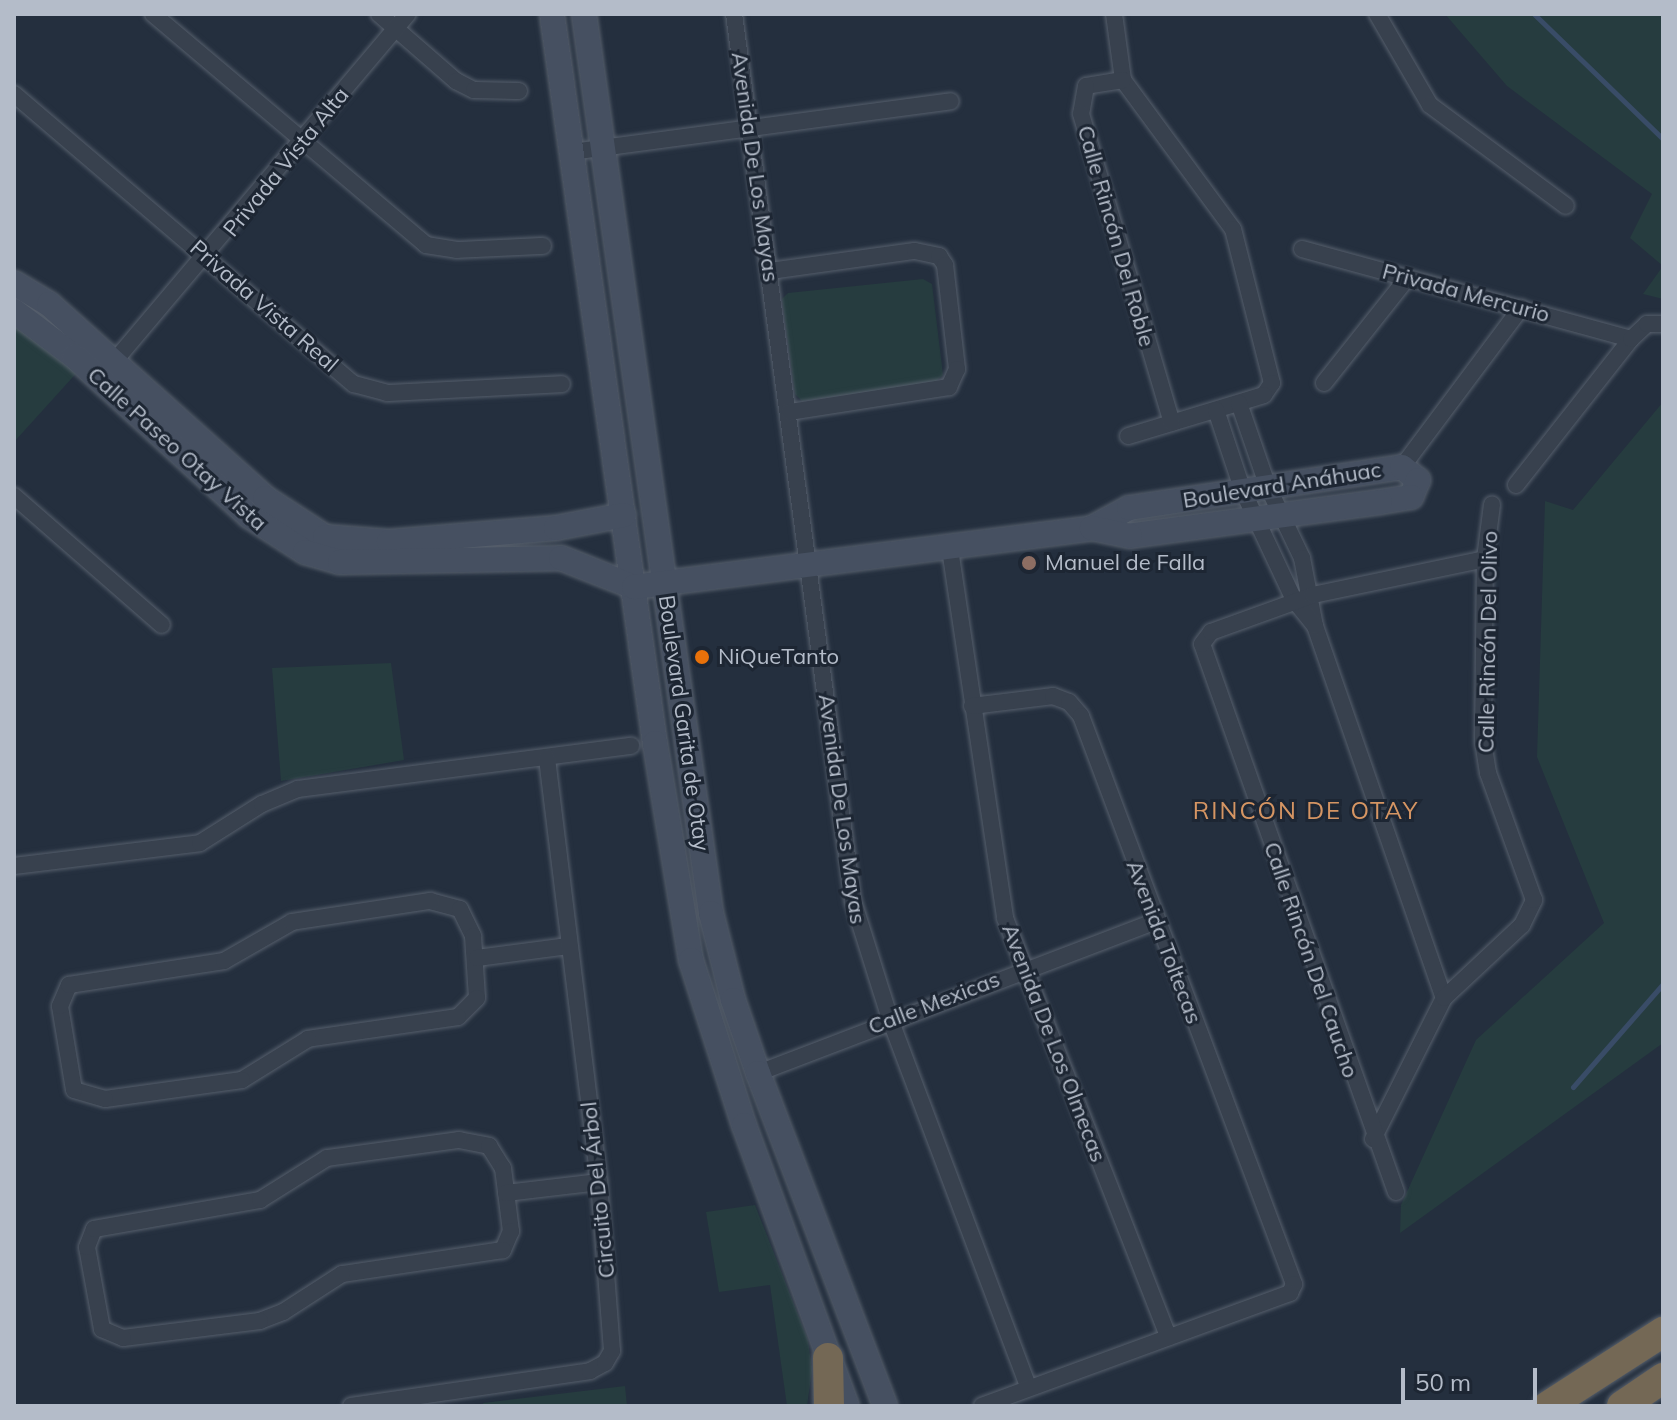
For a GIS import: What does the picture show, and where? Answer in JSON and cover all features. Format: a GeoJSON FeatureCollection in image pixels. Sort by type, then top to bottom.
{"type":"FeatureCollection","features":[{"type":"Feature","properties":{"kind":"highway"},"geometry":{"type":"LineString","coordinates":[[1559,1401],[1663,1332]]}},
{"type":"Feature","properties":{"kind":"highway"},"geometry":{"type":"LineString","coordinates":[[828,1358],[829,1406]]}},
{"type":"Feature","properties":{"kind":"highway"},"geometry":{"type":"LineString","coordinates":[[1622,1406],[1663,1378]]}},
{"type":"Feature","properties":{"kind":"main road","name":"Boulevard Garita de Otay"},"geometry":{"type":"LineString","coordinates":[[552,14],[691,960],[744,1125],[847,1406]]}},
{"type":"Feature","properties":{"kind":"main road","name":"Boulevard Garita de Otay"},"geometry":{"type":"LineString","coordinates":[[584,14],[711,913],[733,1000],[758,1073],[885,1406]]}},
{"type":"Feature","properties":{"kind":"main road","name":"Calle Paseo Otay Vista"},"geometry":{"type":"LineString","coordinates":[[14,283],[49,304],[114,362],[305,552],[340,562],[561,558],[634,587]]}},
{"type":"Feature","properties":{"kind":"main road","name":"Calle Paseo Otay Vista"},"geometry":{"type":"LineString","coordinates":[[14,311],[34,322],[98,380],[257,507],[325,537],[355,542],[556,528],[624,515]]}},
{"type":"Feature","properties":{"kind":"main road","name":"Boulevard Anáhuac"},"geometry":{"type":"LineString","coordinates":[[634,587],[808,568],[1092,528],[1129,508],[1402,467],[1416,476],[1416,493],[1380,502],[1130,536],[1092,528]]}},
{"type":"Feature","properties":{"kind":"main road"},"geometry":{"type":"LineString","coordinates":[[1374,471],[1380,502]]}},
{"type":"Feature","properties":{"kind":"main road"},"geometry":{"type":"LineString","coordinates":[[556,528],[561,558]]}},
{"type":"Feature","properties":{"kind":"street"},"geometry":{"type":"LineString","coordinates":[[153,14],[300,144],[426,245],[457,250],[543,246]]}},
{"type":"Feature","properties":{"kind":"street"},"geometry":{"type":"LineString","coordinates":[[379,14],[474,90],[519,91]]}},
{"type":"Feature","properties":{"kind":"street","name":"Privada Vista Alta"},"geometry":{"type":"LineString","coordinates":[[98,380],[207,257],[408,14]]}},
{"type":"Feature","properties":{"kind":"street","name":"Avenida De Los Mayas"},"geometry":{"type":"LineString","coordinates":[[734,14],[853,901],[890,1019],[1029,1388]]}},
{"type":"Feature","properties":{"kind":"street"},"geometry":{"type":"LineString","coordinates":[[1114,14],[1123,80],[1233,229],[1271,373],[1270,391],[1264,395],[1128,436]]}},
{"type":"Feature","properties":{"kind":"street"},"geometry":{"type":"LineString","coordinates":[[1377,14],[1430,105],[1566,206]]}},
{"type":"Feature","properties":{"kind":"street","name":"Calle Rincón Del Roble"},"geometry":{"type":"LineString","coordinates":[[1123,80],[1086,86],[1081,114],[1172,423]]}},
{"type":"Feature","properties":{"kind":"street","name":"Privada Vista Real"},"geometry":{"type":"LineString","coordinates":[[14,94],[354,384],[370,392],[562,384]]}},
{"type":"Feature","properties":{"kind":"street"},"geometry":{"type":"LineString","coordinates":[[571,152],[951,101]]}},
{"type":"Feature","properties":{"kind":"street","name":"Privada Mercurio"},"geometry":{"type":"LineString","coordinates":[[1302,249],[1631,339]]}},
{"type":"Feature","properties":{"kind":"street"},"geometry":{"type":"LineString","coordinates":[[770,271],[915,251],[939,256],[945,265],[957,369],[949,387],[789,412]]}},
{"type":"Feature","properties":{"kind":"street"},"geometry":{"type":"LineString","coordinates":[[1324,383],[1408,277]]}},
{"type":"Feature","properties":{"kind":"street"},"geometry":{"type":"LineString","coordinates":[[1402,467],[1521,308]]}},
{"type":"Feature","properties":{"kind":"street"},"geometry":{"type":"LineString","coordinates":[[1516,485],[1631,339],[1647,324],[1663,324]]}},
{"type":"Feature","properties":{"kind":"street"},"geometry":{"type":"LineString","coordinates":[[1239,403],[1256,489],[1271,516],[1294,600],[1315,626]]}},
{"type":"Feature","properties":{"kind":"street"},"geometry":{"type":"LineString","coordinates":[[1216,410],[1313,595],[1315,626],[1444,998],[1373,1139]]}},
{"type":"Feature","properties":{"kind":"street"},"geometry":{"type":"LineString","coordinates":[[14,496],[162,625]]}},
{"type":"Feature","properties":{"kind":"street","name":"Calle Rincón Del Olivo"},"geometry":{"type":"LineString","coordinates":[[1444,998],[1530,915],[1534,900],[1488,773],[1483,743],[1485,559],[1492,504]]}},
{"type":"Feature","properties":{"kind":"street","name":"Avenida De Los Olmecas"},"geometry":{"type":"LineString","coordinates":[[950,549],[1001,897],[1022,970],[1168,1337]]}},
{"type":"Feature","properties":{"kind":"street","name":"Calle Rincón Del Caucho"},"geometry":{"type":"LineString","coordinates":[[1396,1192],[1373,1139],[1202,651],[1211,632],[1294,600],[1485,559]]}},
{"type":"Feature","properties":{"kind":"street","name":"Avenida Toltecas"},"geometry":{"type":"LineString","coordinates":[[972,706],[1033,696],[1069,702],[1081,716],[1292,1277],[1290,1293],[1168,1337]]}},
{"type":"Feature","properties":{"kind":"street"},"geometry":{"type":"LineString","coordinates":[[14,866],[200,843],[262,804],[298,789],[631,746]]}},
{"type":"Feature","properties":{"kind":"street","name":"Circuito Del Árbol"},"geometry":{"type":"LineString","coordinates":[[351,1406],[590,1371],[605,1363],[614,1336],[599,1182],[547,757]]}},
{"type":"Feature","properties":{"kind":"street"},"geometry":{"type":"LineString","coordinates":[[430,901],[460,909],[477,958],[477,998],[458,1017],[308,1039],[242,1080],[93,1099],[74,1090],[69,1079],[60,1006],[63,993],[81,981],[224,961],[292,922],[430,901]]}},
{"type":"Feature","properties":{"kind":"street","name":"Calle Mexicas"},"geometry":{"type":"LineString","coordinates":[[758,1073],[890,1019],[1156,921]]}},
{"type":"Feature","properties":{"kind":"street"},"geometry":{"type":"LineString","coordinates":[[477,958],[568,946]]}},
{"type":"Feature","properties":{"kind":"street"},"geometry":{"type":"LineString","coordinates":[[459,1140],[489,1146],[498,1155],[506,1193],[511,1231],[503,1250],[342,1274],[283,1312],[260,1321],[123,1338],[110,1336],[97,1317],[87,1247],[94,1229],[103,1224],[260,1200],[327,1158],[459,1140]]}},
{"type":"Feature","properties":{"kind":"street"},"geometry":{"type":"LineString","coordinates":[[506,1193],[599,1182]]}},
{"type":"Feature","properties":{"kind":"street"},"geometry":{"type":"LineString","coordinates":[[982,1406],[1168,1337]]}},
{"type":"Feature","properties":{"kind":"green space"},"geometry":{"type":"Polygon","coordinates":[[[1445,14],[1663,14],[1663,266],[1630,238],[1652,194],[1507,86],[1445,14]]]}},
{"type":"Feature","properties":{"kind":"green space"},"geometry":{"type":"Polygon","coordinates":[[[1663,266],[1663,299],[1643,294],[1663,266]]]}},
{"type":"Feature","properties":{"kind":"green space"},"geometry":{"type":"Polygon","coordinates":[[[923,279],[932,284],[943,375],[934,383],[802,401],[795,394],[782,299],[788,293],[923,279]]]}},
{"type":"Feature","properties":{"kind":"green space"},"geometry":{"type":"Polygon","coordinates":[[[14,311],[82,367],[14,442],[14,311]]]}},
{"type":"Feature","properties":{"kind":"green space"},"geometry":{"type":"Polygon","coordinates":[[[1663,402],[1663,1043],[1400,1233],[1401,1205],[1476,1040],[1604,923],[1537,757],[1545,501],[1573,510],[1663,402]]]}},
{"type":"Feature","properties":{"kind":"green space"},"geometry":{"type":"Polygon","coordinates":[[[391,663],[404,760],[281,781],[272,668],[391,663]]]}},
{"type":"Feature","properties":{"kind":"green space"},"geometry":{"type":"Polygon","coordinates":[[[755,1205],[808,1340],[812,1370],[807,1406],[787,1406],[770,1285],[719,1292],[706,1212],[755,1205]]]}},
{"type":"Feature","properties":{"kind":"green space"},"geometry":{"type":"Polygon","coordinates":[[[625,1386],[627,1406],[484,1406],[483,1403],[625,1386]]]}},
{"type":"Feature","properties":{"kind":"waterway"},"geometry":{"type":"LineString","coordinates":[[1534,14],[1663,139]]}},
{"type":"Feature","properties":{"kind":"waterway"},"geometry":{"type":"LineString","coordinates":[[1573,1087],[1663,984]]}},
{"type":"Feature","properties":{"kind":"place","name":"Manuel de Falla"},"geometry":{"type":"Point","coordinates":[1029,563]}},
{"type":"Feature","properties":{"kind":"place","name":"NiQueTanto"},"geometry":{"type":"Point","coordinates":[702,657]}},
{"type":"Feature","properties":{"kind":"district","name":"RINCÓN DE OTAY"},"geometry":{"type":"Point","coordinates":[1306,811]}}]}
